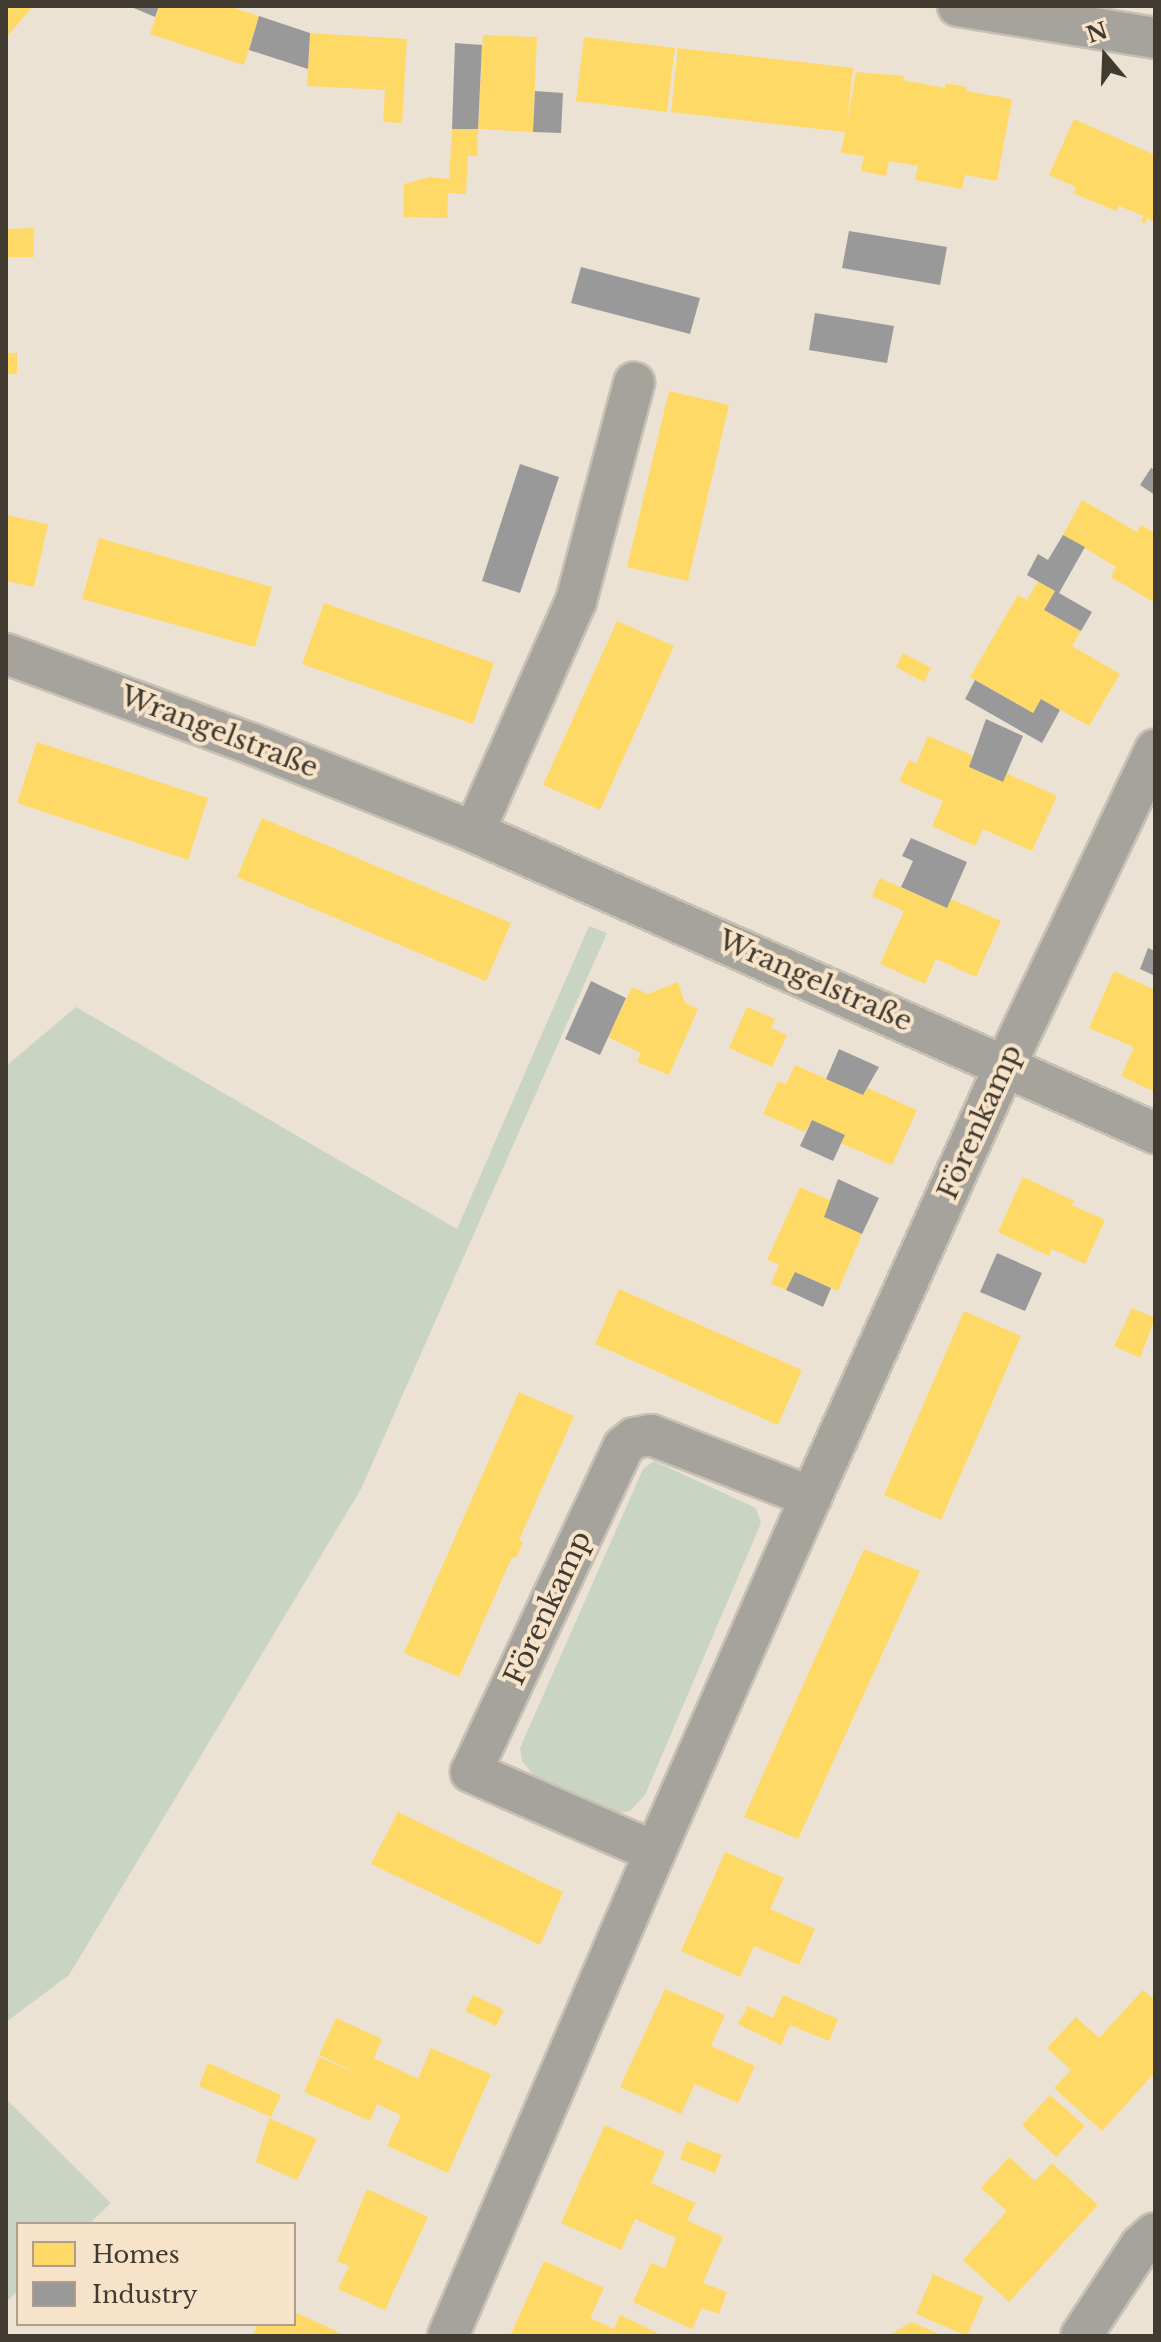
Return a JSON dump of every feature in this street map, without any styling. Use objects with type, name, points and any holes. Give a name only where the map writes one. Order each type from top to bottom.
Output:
[{"type":"street","points":[[958,6],[1155,38]]},
{"type":"street","points":[[474,832],[576,601],[634,383]]},
{"type":"street","name":"Wrangelstraße","points":[[6,654],[237,738],[474,832],[1006,1064],[1155,1133]]},
{"type":"street","name":"Förenkamp","points":[[448,2336],[811,1497],[1006,1064],[1155,750]]},
{"type":"street","name":"Förenkamp","points":[[655,1852],[471,1772],[623,1447],[634,1438],[651,1435],[811,1497]]},
{"type":"street","points":[[1081,2336],[1141,2245],[1155,2233]]},
{"type":"green space","points":[[589,926],[607,933],[361,1489],[69,1975],[6,2022],[6,1066],[76,1007],[457,1229]]},
{"type":"green space","points":[[654,1461],[756,1508],[761,1523],[645,1795],[630,1811],[618,1813],[535,1777],[522,1761],[520,1748],[643,1469]]},
{"type":"green space","points":[[6,2099],[111,2203],[91,2222],[16,2222],[16,2293],[6,2302]]},
{"type":"building: Homes","points":[[6,6],[33,6],[6,38]]},
{"type":"building: Homes","points":[[159,6],[227,6],[259,16],[244,65],[150,34]]},
{"type":"building: Homes","points":[[310,33],[407,39],[402,123],[383,122],[385,90],[307,86]]},
{"type":"building: Homes","points":[[483,35],[537,37],[533,132],[478,129]]},
{"type":"building: Homes","points":[[584,37],[675,48],[667,112],[576,101]]},
{"type":"building: Homes","points":[[678,48],[853,68],[847,123],[856,72],[904,76],[903,80],[945,88],[946,83],[967,87],[966,91],[1012,99],[997,181],[965,175],[962,189],[915,180],[918,166],[889,161],[886,176],[861,171],[864,156],[841,153],[845,132],[671,112]]},
{"type":"building: Homes","points":[[1074,119],[1155,155],[1155,222],[1147,218],[1145,224],[1141,222],[1144,216],[1119,206],[1116,211],[1073,193],[1076,187],[1049,175]]},
{"type":"building: Homes","points":[[452,129],[478,129],[477,156],[468,156],[466,194],[448,193],[447,218],[403,217],[404,184],[429,177],[449,179]]},
{"type":"building: Homes","points":[[34,228],[34,257],[6,257],[6,229]]},
{"type":"building: Homes","points":[[6,347],[9,353],[17,353],[17,374],[6,374]]},
{"type":"building: Homes","points":[[669,391],[729,405],[688,581],[627,567]]},
{"type":"building: Homes","points":[[1082,500],[1137,532],[1141,525],[1155,533],[1155,603],[1111,577],[1116,567],[1063,535]]},
{"type":"building: Homes","points":[[6,515],[48,524],[34,587],[6,581]]},
{"type":"building: Homes","points":[[99,538],[272,587],[255,647],[82,599]]},
{"type":"building: Homes","points":[[1038,581],[1055,591],[1044,610],[1081,631],[1072,646],[1120,674],[1089,726],[1041,699],[1033,713],[970,677],[1018,595],[1027,600]]},
{"type":"building: Homes","points":[[324,603],[494,663],[473,724],[302,664]]},
{"type":"building: Homes","points":[[617,621],[674,646],[600,810],[543,785]]},
{"type":"building: Homes","points":[[903,653],[931,668],[924,682],[896,667]]},
{"type":"building: Homes","points":[[928,736],[974,756],[969,767],[1003,782],[1006,773],[1057,796],[1032,851],[983,829],[975,846],[932,826],[943,801],[899,781],[909,760],[916,764]]},
{"type":"building: Homes","points":[[37,742],[208,798],[188,860],[17,803]]},
{"type":"building: Homes","points":[[262,818],[511,923],[486,981],[237,877]]},
{"type":"building: Homes","points":[[880,878],[947,908],[951,899],[1001,921],[976,977],[936,959],[925,984],[880,964],[904,911],[872,896]]},
{"type":"building: Homes","points":[[1114,971],[1155,990],[1155,1092],[1121,1076],[1134,1047],[1089,1028]]},
{"type":"building: Homes","points":[[678,982],[685,1003],[698,1009],[669,1075],[637,1062],[641,1053],[608,1037],[632,987],[648,994]]},
{"type":"building: Homes","points":[[747,1007],[775,1019],[771,1028],[787,1035],[772,1067],[729,1048]]},
{"type":"building: Homes","points":[[795,1065],[863,1095],[867,1088],[917,1110],[892,1165],[841,1143],[845,1135],[812,1120],[805,1132],[763,1114],[778,1081],[786,1084]]},
{"type":"building: Homes","points":[[1023,1177],[1074,1201],[1072,1205],[1105,1220],[1085,1264],[1052,1249],[1049,1256],[998,1232]]},
{"type":"building: Homes","points":[[800,1187],[831,1201],[824,1217],[862,1234],[838,1291],[795,1272],[786,1290],[771,1284],[779,1265],[767,1260]]},
{"type":"building: Homes","points":[[619,1289],[802,1370],[778,1425],[595,1344]]},
{"type":"building: Homes","points":[[1132,1308],[1155,1318],[1140,1358],[1114,1346]]},
{"type":"building: Homes","points":[[964,1311],[1021,1336],[941,1520],[884,1495]]},
{"type":"building: Homes","points":[[519,1392],[574,1416],[519,1540],[523,1542],[516,1558],[512,1557],[459,1677],[404,1653]]},
{"type":"building: Homes","points":[[864,1549],[920,1571],[798,1839],[744,1817]]},
{"type":"building: Homes","points":[[398,1812],[563,1892],[540,1945],[371,1864]]},
{"type":"building: Homes","points":[[725,1852],[784,1878],[770,1909],[815,1929],[799,1965],[754,1946],[740,1977],[681,1951]]},
{"type":"building: Homes","points":[[665,1989],[725,2015],[711,2046],[755,2066],[738,2103],[695,2084],[681,2114],[620,2087]]},
{"type":"building: Homes","points":[[1143,1990],[1155,2000],[1155,2072],[1102,2131],[1054,2088],[1071,2070],[1047,2048],[1076,2017],[1099,2038]]},
{"type":"building: Homes","points":[[473,1995],[504,2010],[496,2026],[465,2011]]},
{"type":"building: Homes","points":[[783,1995],[838,2019],[829,2041],[790,2025],[781,2045],[738,2024],[748,2006],[773,2018]]},
{"type":"building: Homes","points":[[336,2018],[382,2039],[374,2058],[418,2079],[431,2048],[491,2074],[448,2173],[387,2146],[401,2115],[377,2104],[370,2121],[304,2092],[319,2057],[366,2077],[319,2055]]},
{"type":"building: Homes","points":[[208,2063],[281,2095],[271,2117],[199,2086]]},
{"type":"building: Homes","points":[[1050,2095],[1085,2126],[1056,2157],[1022,2125]]},
{"type":"building: Homes","points":[[269,2118],[317,2139],[297,2180],[256,2162]]},
{"type":"building: Homes","points":[[605,2125],[665,2152],[651,2183],[696,2203],[687,2220],[723,2237],[703,2283],[727,2292],[719,2314],[702,2308],[692,2329],[633,2302],[651,2263],[665,2268],[676,2238],[635,2219],[621,2250],[561,2223]]},
{"type":"building: Homes","points":[[687,2141],[722,2155],[715,2173],[680,2159]]},
{"type":"building: Homes","points":[[1009,2157],[1035,2181],[1052,2163],[1098,2205],[1009,2302],[963,2260],[1007,2211],[981,2188]]},
{"type":"building: Homes","points":[[367,2189],[428,2217],[385,2310],[338,2289],[349,2266],[337,2261]]},
{"type":"building: Homes","points":[[544,2261],[604,2288],[590,2318],[614,2329],[620,2315],[664,2336],[510,2336]]},
{"type":"building: Homes","points":[[933,2274],[984,2297],[967,2336],[916,2314]]},
{"type":"building: Homes","points":[[296,2313],[347,2336],[252,2336],[257,2326],[296,2326]]},
{"type":"building: Homes","points":[[912,2322],[944,2336],[894,2336],[892,2333]]},
{"type":"building: Industry","points":[[129,6],[159,6],[155,17]]},
{"type":"building: Industry","points":[[259,16],[310,33],[308,69],[249,50]]},
{"type":"building: Industry","points":[[455,43],[482,45],[478,129],[452,129]]},
{"type":"building: Industry","points":[[535,91],[563,93],[561,133],[533,132]]},
{"type":"building: Industry","points":[[849,231],[947,247],[940,285],[842,268]]},
{"type":"building: Industry","points":[[581,267],[700,298],[690,334],[571,303]]},
{"type":"building: Industry","points":[[815,313],[894,326],[887,363],[809,350]]},
{"type":"building: Industry","points":[[520,464],[559,477],[520,593],[482,581]]},
{"type":"building: Industry","points":[[1151,468],[1155,470],[1155,495],[1140,485]]},
{"type":"building: Industry","points":[[1063,535],[1085,547],[1059,593],[1092,612],[1081,631],[1044,610],[1055,591],[1027,575],[1038,554],[1048,560]]},
{"type":"building: Industry","points":[[975,680],[1033,713],[1041,699],[1060,710],[1042,743],[965,699]]},
{"type":"building: Industry","points":[[986,719],[1023,736],[1003,782],[969,767]]},
{"type":"building: Industry","points":[[911,838],[967,862],[947,908],[901,887],[913,861],[902,856]]},
{"type":"building: Industry","points":[[1148,948],[1155,951],[1155,976],[1140,969]]},
{"type":"building: Industry","points":[[591,981],[626,998],[600,1055],[565,1039]]},
{"type":"building: Industry","points":[[839,1049],[879,1067],[863,1095],[826,1079]]},
{"type":"building: Industry","points":[[812,1120],[845,1135],[833,1161],[800,1146]]},
{"type":"building: Industry","points":[[838,1179],[879,1198],[862,1234],[824,1217]]},
{"type":"building: Industry","points":[[997,1253],[1042,1273],[1025,1311],[980,1292]]},
{"type":"building: Industry","points":[[795,1272],[831,1288],[823,1307],[786,1290]]}]
